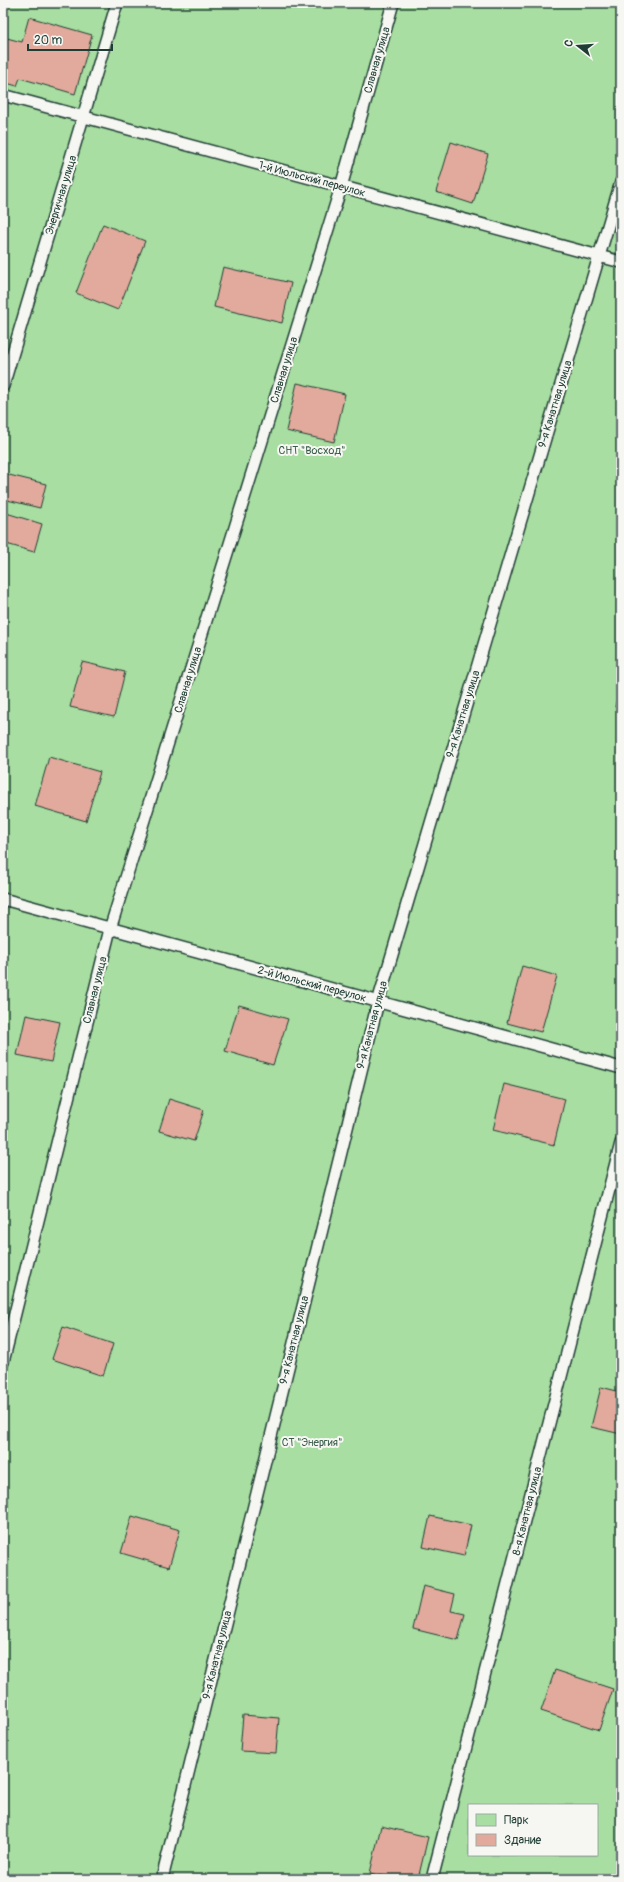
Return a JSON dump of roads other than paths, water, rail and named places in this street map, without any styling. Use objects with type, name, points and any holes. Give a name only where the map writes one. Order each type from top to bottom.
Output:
[{"type":"lane","name":"Энергичная улица","points":[[3,386],[117,3]]},
{"type":"lane","name":"Славная улица","points":[[3,1362],[110,929],[341,187],[393,3]]},
{"type":"lane","name":"1-й Июльский переулок","points":[[3,95],[621,262]]},
{"type":"lane","name":"9-я Канатная улица","points":[[162,1879],[378,1002],[621,182]]},
{"type":"lane","name":"2-й Июльский переулок","points":[[3,899],[621,1068]]},
{"type":"lane","name":"8-я Канатная улица","points":[[432,1879],[621,1143]]},
{"type":"park label","name":"СНТ \"Восход\"","points":[[312,450]]},
{"type":"park label","name":"СТ \"Энергия\"","points":[[312,1442]]}]
